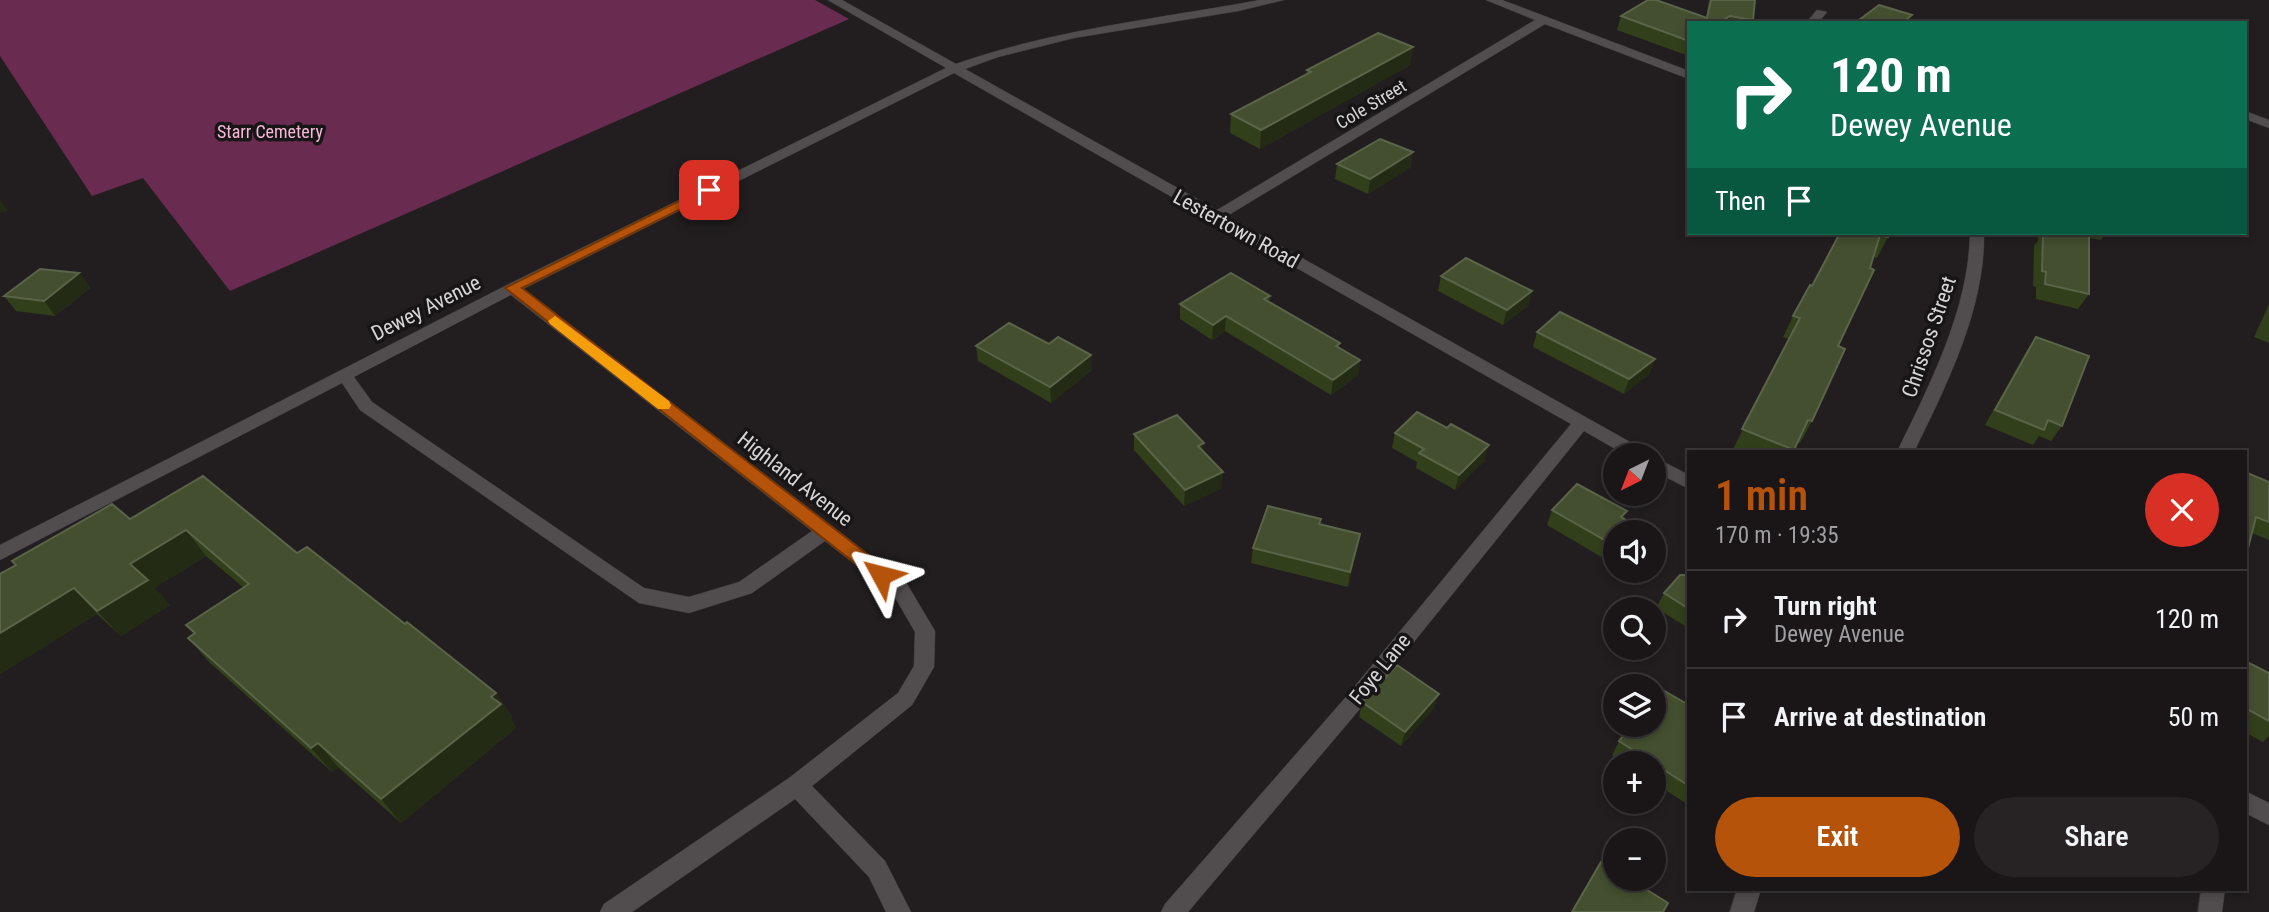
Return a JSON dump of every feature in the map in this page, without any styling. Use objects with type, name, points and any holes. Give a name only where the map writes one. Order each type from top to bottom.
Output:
[{"type":"street","name":"Lestertown Road","points":[[834,0],[1619,443]]},
{"type":"street","name":"Dewey Avenue","points":[[0,553],[512,288],[955,68],[983,57],[1088,32],[1278,0]]},
{"type":"street","points":[[1492,0],[1687,74]]},
{"type":"street","points":[[1814,21],[1821,12]]},
{"type":"street","name":"Cole Street","points":[[1215,217],[1544,20]]},
{"type":"street","points":[[2247,116],[2269,124]]},
{"type":"street","name":"Chrissos Street","points":[[1906,450],[1928,407],[1970,291],[1977,235]]},
{"type":"street","name":"Highland Avenue","points":[[512,288],[900,589],[925,631],[924,667],[905,699],[797,785],[612,912]]},
{"type":"street","points":[[344,374],[366,406],[639,595],[689,605],[744,588],[825,531]]},
{"type":"street","name":"Foye Lane","points":[[1173,912],[1352,705],[1583,422]]},
{"type":"street","points":[[1666,470],[1687,482]]},
{"type":"street","points":[[797,785],[877,869],[899,912]]},
{"type":"street","points":[[2247,802],[2269,815]]},
{"type":"street","points":[[1742,912],[1748,891]]},
{"type":"street","points":[[2210,912],[2213,891]]},
{"type":"green space","name":"Starr Cemetery","points":[[0,0],[815,0],[849,19],[230,291],[143,178],[92,196],[0,56]]},
{"type":"building","points":[[1648,0],[1656,0],[1707,18],[1711,0],[1755,0],[1753,20],[1730,16],[1722,21],[1687,21],[1687,40],[1621,16]]},
{"type":"building","points":[[1879,5],[1912,15],[1904,21],[1858,21]]},
{"type":"building","points":[[1378,33],[1413,47],[1261,130],[1231,114],[1311,72],[1307,70]]},
{"type":"building","points":[[1380,139],[1413,152],[1370,179],[1337,164]]},
{"type":"building","points":[[1839,235],[1880,235],[1870,268],[1874,270],[1838,346],[1845,349],[1812,421],[1808,420],[1794,450],[1742,429],[1800,318],[1793,316],[1810,285],[1812,286]]},
{"type":"building","points":[[2043,235],[2089,235],[2089,294],[2045,284],[2046,272],[2042,271]]},
{"type":"building","points":[[1466,258],[1532,291],[1507,310],[1441,276]]},
{"type":"building","points":[[40,269],[79,273],[44,301],[4,296]]},
{"type":"building","points":[[1231,273],[1270,296],[1264,299],[1340,343],[1336,346],[1360,360],[1333,380],[1226,316],[1213,325],[1180,304]]},
{"type":"building","points":[[1560,312],[1655,359],[1629,379],[1537,332]]},
{"type":"building","points":[[1009,323],[1049,344],[1058,337],[1091,355],[1050,387],[976,346]]},
{"type":"building","points":[[2036,337],[2089,356],[2062,426],[2048,420],[2044,430],[1995,410]]},
{"type":"building","points":[[1417,412],[1447,428],[1451,424],[1489,445],[1459,475],[1419,453],[1424,449],[1395,433]]},
{"type":"building","points":[[1177,415],[1204,443],[1198,446],[1223,472],[1185,490],[1134,434]]},
{"type":"building","points":[[2247,473],[2269,482],[2269,522],[2256,517],[2247,552]]},
{"type":"building","points":[[203,476],[297,553],[307,547],[405,624],[407,622],[496,693],[491,697],[501,704],[381,799],[318,743],[311,748],[188,638],[195,633],[186,625],[249,584],[186,530],[130,564],[148,580],[97,611],[74,588],[0,633],[0,574],[16,565],[12,561],[112,504],[130,519]]},
{"type":"building","points":[[1577,484],[1603,498],[1603,506],[1618,506],[1627,511],[1621,517],[1626,520],[1603,520],[1603,539],[1552,510]]},
{"type":"building","points":[[1268,506],[1321,519],[1319,524],[1360,534],[1350,572],[1253,548]]},
{"type":"building","points":[[1680,575],[1687,575],[1687,608],[1664,593]]},
{"type":"building","points":[[2247,662],[2269,673],[2269,721],[2247,709]]},
{"type":"building","points":[[1397,665],[1439,694],[1405,732],[1362,702]]},
{"type":"building","points":[[1666,692],[1687,704],[1687,785],[1666,771],[1666,751],[1635,751],[1619,741],[1622,737],[1666,737]]},
{"type":"building","points":[[1601,862],[1603,891],[1649,891],[1668,903],[1663,912],[1572,912]]},
{"type":"slow traffic","points":[[555,321],[663,405]]},
{"type":"route","points":[[709,190],[512,288],[881,575]]}]
